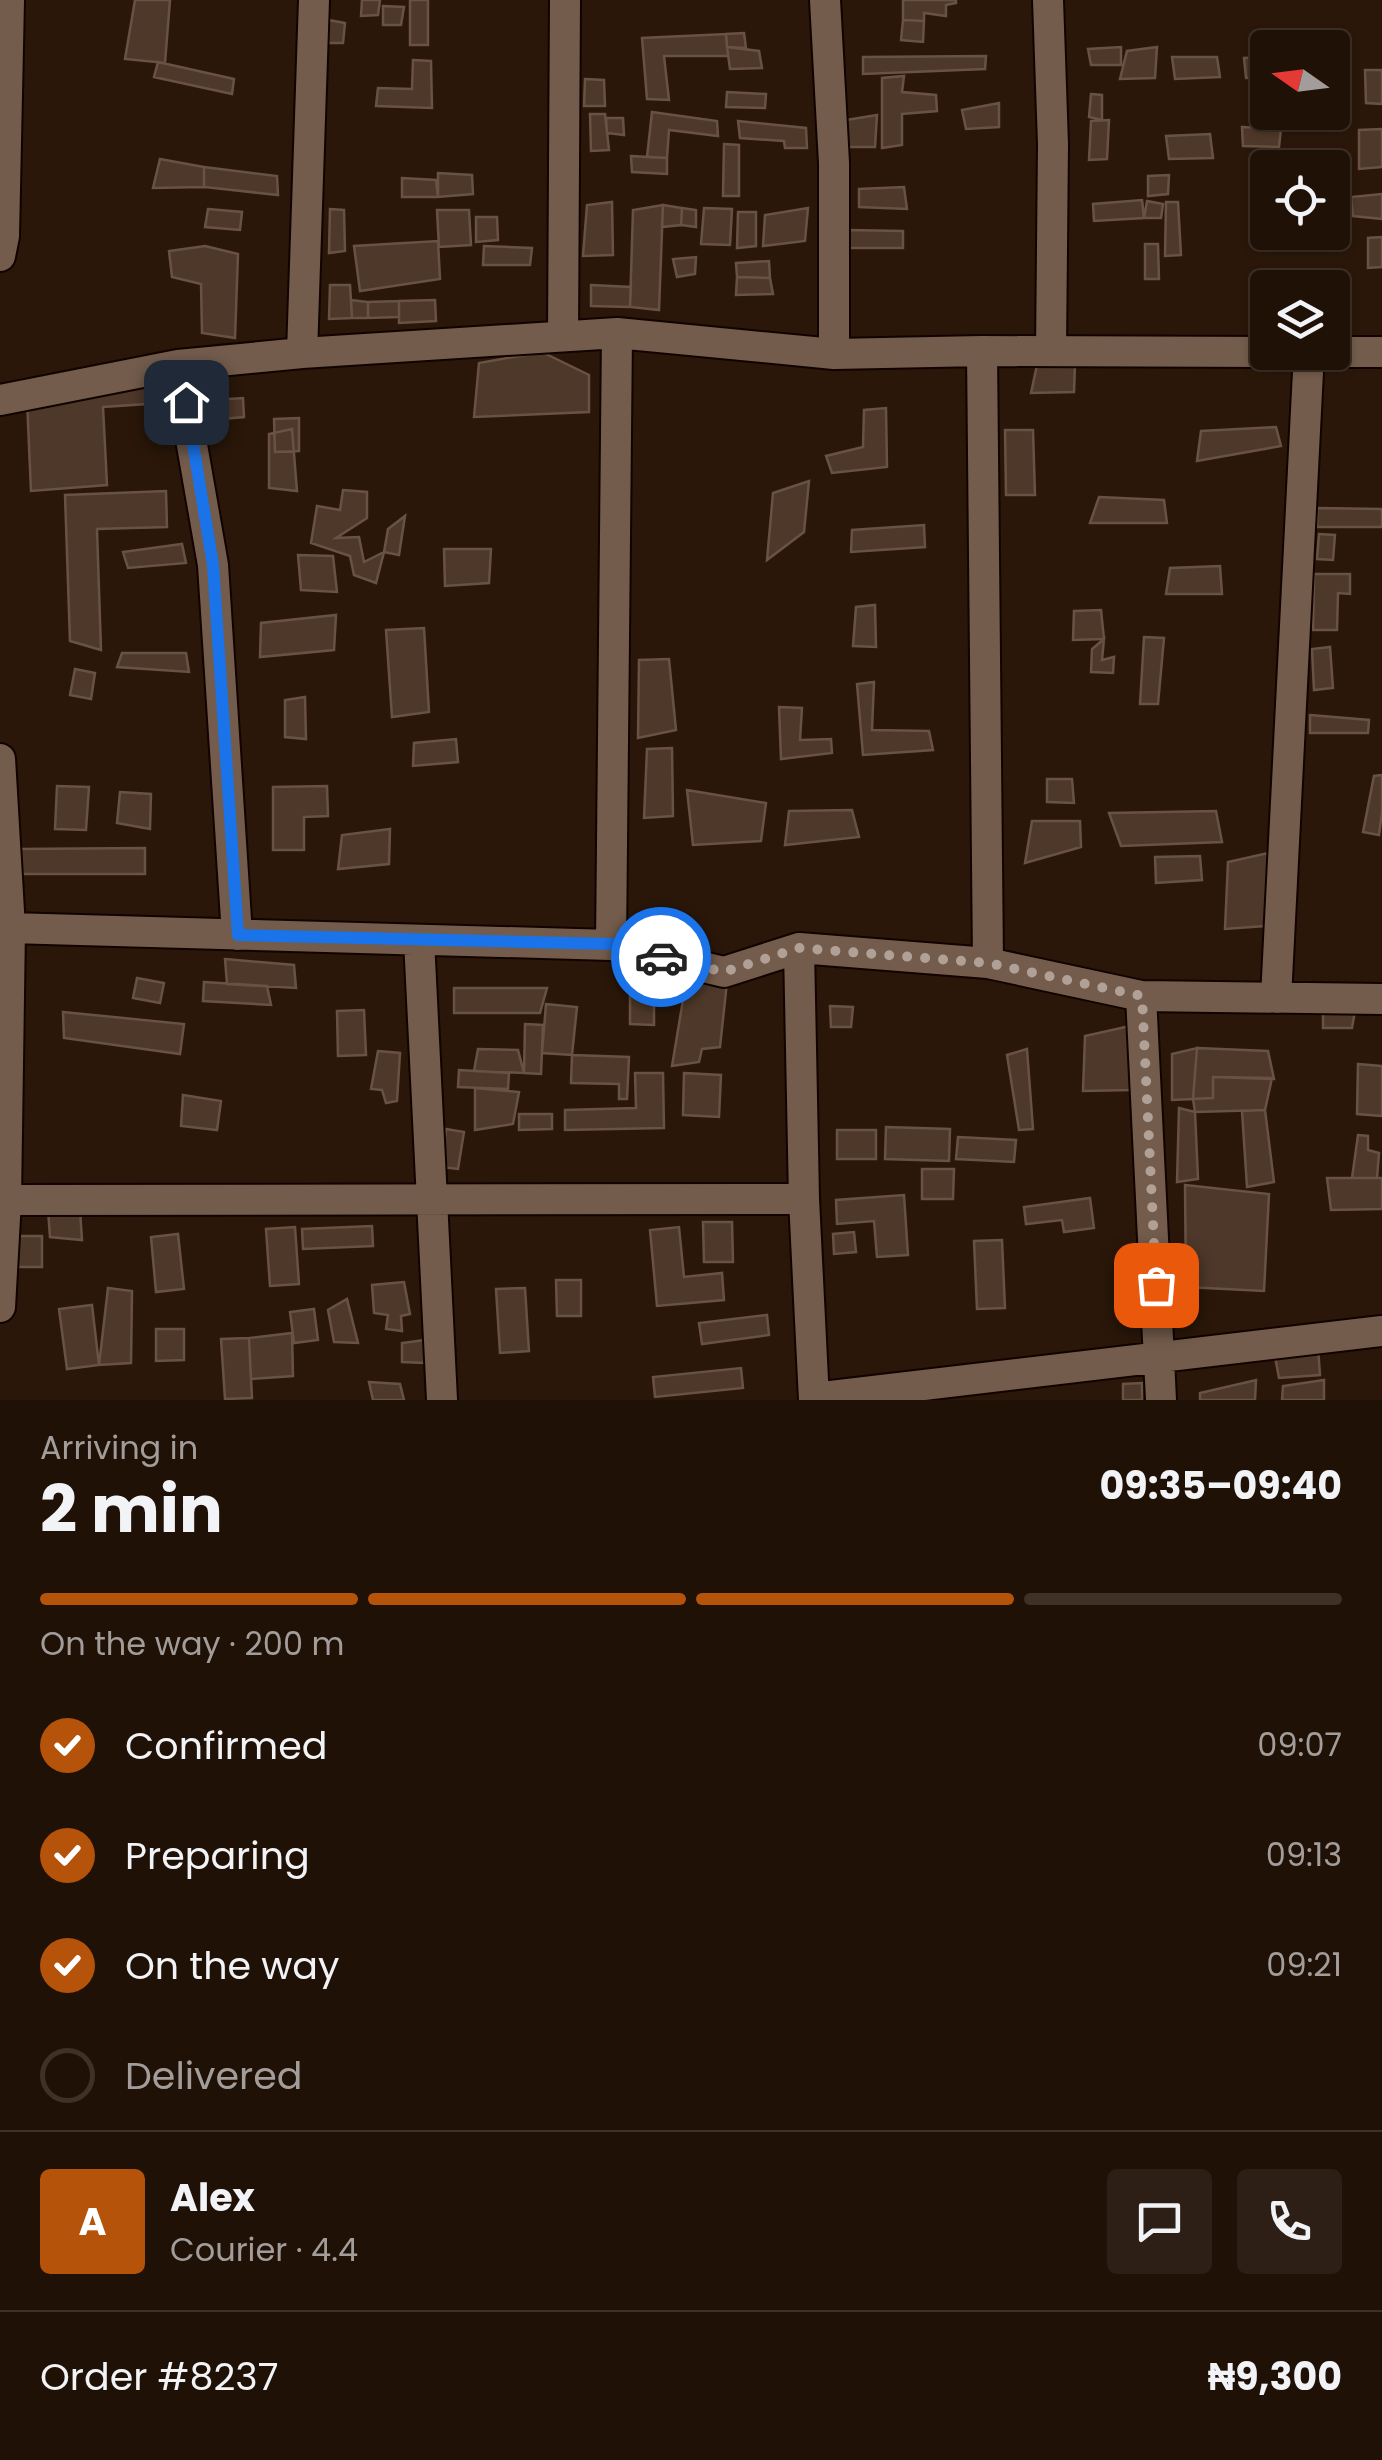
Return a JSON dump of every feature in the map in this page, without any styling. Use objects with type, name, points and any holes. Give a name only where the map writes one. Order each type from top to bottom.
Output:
[{"type":"street","points":[[0,256],[4,236],[8,0]]},
{"type":"street","points":[[302,353],[314,0]]},
{"type":"street","points":[[563,336],[566,0]]},
{"type":"street","points":[[825,0],[834,163],[834,354]]},
{"type":"street","points":[[1048,0],[1053,144],[1051,351]]},
{"type":"street","points":[[612,944],[617,333]]},
{"type":"street","points":[[0,400],[178,365],[617,333],[834,354],[1250,352]]},
{"type":"street","points":[[982,351],[988,963]]},
{"type":"street","points":[[1350,352],[1382,352]]},
{"type":"street","points":[[178,365],[213,565],[238,935]]},
{"type":"street","points":[[1276,998],[1309,370]]},
{"type":"street","points":[[0,759],[10,928],[6,1200],[0,1307]]},
{"type":"street","points":[[10,928],[612,944],[724,972],[799,948],[988,963],[1142,996],[1382,999]]},
{"type":"street","points":[[419,940],[442,1400]]},
{"type":"street","points":[[799,948],[804,1198],[814,1399],[1382,1332]]},
{"type":"street","points":[[1142,996],[1161,1400]]},
{"type":"street","points":[[6,1200],[804,1198]]},
{"type":"building","points":[[135,0],[170,0],[165,63],[125,59]]},
{"type":"building","points":[[362,0],[380,0],[378,15],[361,16]]},
{"type":"building","points":[[410,0],[428,0],[428,45],[410,45]]},
{"type":"building","points":[[903,0],[956,3],[946,5],[946,16],[924,13],[924,21],[903,20]]},
{"type":"building","points":[[383,6],[404,7],[401,25],[383,25]]},
{"type":"building","points":[[329,20],[345,23],[343,43],[328,43]]},
{"type":"building","points":[[903,20],[924,21],[923,42],[901,40]]},
{"type":"building","points":[[744,33],[746,48],[727,47],[726,34]]},
{"type":"building","points":[[726,34],[728,56],[664,56],[669,100],[647,99],[642,38]]},
{"type":"building","points":[[727,47],[759,51],[762,68],[730,69]]},
{"type":"building","points":[[1121,47],[1121,65],[1091,65],[1088,49]]},
{"type":"building","points":[[1157,47],[1155,78],[1120,79],[1127,51]]},
{"type":"building","points":[[986,56],[985,69],[863,74],[863,57]]},
{"type":"building","points":[[1172,57],[1217,57],[1220,77],[1175,79]]},
{"type":"building","points":[[1244,58],[1250,58],[1250,78],[1246,78]]},
{"type":"building","points":[[413,60],[431,61],[432,108],[376,106],[378,88],[412,89]]},
{"type":"building","points":[[158,62],[234,79],[232,94],[154,77]]},
{"type":"building","points":[[1365,70],[1382,70],[1382,104],[1366,103]]},
{"type":"building","points":[[904,76],[902,92],[936,95],[937,111],[902,114],[902,145],[882,148],[882,78]]},
{"type":"building","points":[[585,79],[604,80],[605,106],[584,106]]},
{"type":"building","points":[[727,92],[766,94],[765,108],[726,107]]},
{"type":"building","points":[[1091,94],[1102,95],[1102,120],[1089,117]]},
{"type":"building","points":[[999,103],[999,127],[966,129],[962,110]]},
{"type":"building","points":[[652,112],[717,121],[718,136],[669,130],[667,158],[647,157]]},
{"type":"building","points":[[590,114],[605,114],[609,150],[591,151]]},
{"type":"building","points":[[877,115],[875,147],[846,147],[846,120]]},
{"type":"building","points":[[606,118],[623,118],[624,135],[607,133]]},
{"type":"building","points":[[1109,120],[1107,159],[1089,160],[1091,121]]},
{"type":"building","points":[[738,121],[806,128],[807,148],[785,148],[784,141],[740,138]]},
{"type":"building","points":[[1242,127],[1281,130],[1279,147],[1243,146]]},
{"type":"building","points":[[1382,129],[1382,167],[1359,169],[1359,130]]},
{"type":"building","points":[[1210,134],[1213,158],[1169,159],[1166,136]]},
{"type":"building","points":[[724,144],[739,145],[739,196],[723,196]]},
{"type":"building","points":[[631,156],[667,158],[667,174],[632,172]]},
{"type":"building","points":[[160,159],[204,167],[204,187],[153,188]]},
{"type":"building","points":[[204,167],[277,176],[278,195],[204,187]]},
{"type":"building","points":[[438,173],[472,175],[473,194],[438,197]]},
{"type":"building","points":[[1169,175],[1168,194],[1148,196],[1148,176]]},
{"type":"building","points":[[402,178],[436,180],[438,197],[402,197]]},
{"type":"building","points":[[904,187],[907,209],[859,207],[859,189]]},
{"type":"building","points":[[1382,194],[1382,219],[1353,216],[1351,197]]},
{"type":"building","points":[[1142,200],[1144,218],[1094,221],[1093,204]]},
{"type":"building","points":[[1147,201],[1163,204],[1161,218],[1144,218]]},
{"type":"building","points":[[612,202],[613,255],[583,256],[587,205]]},
{"type":"building","points":[[1166,202],[1178,202],[1181,255],[1165,256]]},
{"type":"building","points":[[663,205],[682,208],[681,225],[662,227]]},
{"type":"building","points":[[663,205],[659,310],[630,307],[633,210]]},
{"type":"building","points":[[682,208],[696,210],[696,227],[681,225]]},
{"type":"building","points":[[704,208],[732,209],[730,245],[701,244]]},
{"type":"building","points":[[808,208],[805,241],[763,246],[765,215]]},
{"type":"building","points":[[208,209],[242,212],[240,230],[205,227]]},
{"type":"building","points":[[330,209],[344,210],[345,251],[329,253]]},
{"type":"building","points":[[437,210],[469,210],[471,245],[439,247]]},
{"type":"building","points":[[738,212],[756,212],[756,246],[737,248]]},
{"type":"building","points":[[476,217],[497,217],[498,240],[476,242]]},
{"type":"building","points":[[847,230],[903,231],[903,248],[848,248]]},
{"type":"building","points":[[1382,237],[1382,267],[1368,268],[1368,238]]},
{"type":"building","points":[[438,241],[440,279],[360,291],[354,246]]},
{"type":"building","points":[[1145,244],[1158,244],[1159,279],[1145,279]]},
{"type":"building","points":[[205,246],[238,254],[235,338],[202,333],[201,284],[172,277],[169,251]]},
{"type":"building","points":[[484,246],[532,248],[530,265],[483,265]]},
{"type":"building","points":[[696,257],[695,274],[677,277],[673,259]]},
{"type":"building","points":[[769,261],[770,278],[737,277],[736,263]]},
{"type":"building","points":[[737,277],[770,278],[773,294],[736,295]]},
{"type":"building","points":[[330,285],[350,285],[352,318],[329,319]]},
{"type":"building","points":[[591,285],[631,287],[630,307],[591,306]]},
{"type":"building","points":[[351,300],[368,302],[368,318],[352,318]]},
{"type":"building","points":[[435,300],[436,321],[399,323],[399,301]]},
{"type":"building","points":[[399,301],[399,317],[368,318],[368,302]]},
{"type":"building","points":[[542,352],[589,375],[589,412],[474,417],[479,363]]},
{"type":"building","points":[[1075,364],[1074,392],[1031,393],[1037,365]]},
{"type":"building","points":[[151,386],[147,404],[103,407],[107,485],[31,491],[27,400]]},
{"type":"building","points":[[243,398],[244,417],[188,422],[186,402]]},
{"type":"building","points":[[886,408],[887,467],[832,473],[826,456],[863,447],[864,410]]},
{"type":"building","points":[[299,418],[299,451],[275,452],[274,419]]},
{"type":"building","points":[[1276,427],[1281,446],[1197,461],[1201,431]]},
{"type":"building","points":[[292,429],[297,491],[269,488],[269,434]]},
{"type":"building","points":[[1005,430],[1033,430],[1035,495],[1006,495]]},
{"type":"building","points":[[809,481],[804,532],[767,560],[773,493]]},
{"type":"building","points":[[343,490],[367,492],[367,518],[336,538],[359,537],[364,562],[384,552],[376,583],[354,575],[350,556],[311,543],[317,506],[340,510]]},
{"type":"building","points":[[166,491],[167,527],[97,529],[101,650],[70,641],[65,495]]},
{"type":"building","points":[[1099,497],[1164,500],[1167,523],[1090,523]]},
{"type":"building","points":[[1317,508],[1382,509],[1382,527],[1317,527]]},
{"type":"building","points":[[405,516],[399,555],[384,552],[388,529]]},
{"type":"building","points":[[924,525],[925,547],[851,552],[852,530]]},
{"type":"building","points":[[1319,534],[1335,535],[1333,560],[1317,559]]},
{"type":"building","points":[[182,544],[186,563],[128,568],[123,552]]},
{"type":"building","points":[[444,549],[491,549],[489,583],[445,586]]},
{"type":"building","points":[[298,555],[333,556],[337,592],[301,590]]},
{"type":"building","points":[[1220,566],[1222,594],[1166,594],[1170,568]]},
{"type":"building","points":[[1314,574],[1350,574],[1350,594],[1338,593],[1337,630],[1313,630]]},
{"type":"building","points":[[875,605],[876,647],[853,646],[856,607]]},
{"type":"building","points":[[1101,610],[1104,639],[1073,640],[1074,611]]},
{"type":"building","points":[[336,615],[334,650],[260,657],[261,623]]},
{"type":"building","points":[[424,628],[429,712],[392,717],[386,630]]},
{"type":"building","points":[[1144,637],[1164,638],[1158,704],[1140,704]]},
{"type":"building","points":[[1104,639],[1102,660],[1114,657],[1113,673],[1091,672],[1092,649]]},
{"type":"building","points":[[1330,647],[1333,688],[1314,690],[1312,649]]},
{"type":"building","points":[[122,653],[186,653],[189,672],[117,667]]},
{"type":"building","points":[[669,659],[676,730],[638,738],[639,660]]},
{"type":"building","points":[[75,669],[95,673],[91,699],[70,695]]},
{"type":"building","points":[[874,682],[872,730],[929,731],[933,750],[863,755],[857,684]]},
{"type":"building","points":[[305,697],[306,739],[285,737],[285,700]]},
{"type":"building","points":[[779,707],[802,708],[800,740],[831,739],[832,753],[781,759]]},
{"type":"building","points":[[1310,715],[1369,720],[1368,733],[1310,733]]},
{"type":"building","points":[[456,739],[458,762],[413,766],[414,743]]},
{"type":"building","points":[[672,748],[673,816],[644,818],[647,749]]},
{"type":"building","points":[[1382,775],[1379,835],[1363,832],[1374,776]]},
{"type":"building","points":[[1047,779],[1072,779],[1074,803],[1047,802]]},
{"type":"building","points":[[57,786],[89,787],[86,830],[55,829]]},
{"type":"building","points":[[327,786],[328,816],[304,817],[304,850],[273,850],[273,787]]},
{"type":"building","points":[[687,790],[766,803],[761,841],[693,845]]},
{"type":"building","points":[[120,792],[151,794],[150,829],[117,823]]},
{"type":"building","points":[[852,810],[859,837],[785,845],[789,811]]},
{"type":"building","points":[[1216,811],[1222,842],[1121,846],[1109,813]]},
{"type":"building","points":[[1032,821],[1080,821],[1081,847],[1025,863]]},
{"type":"building","points":[[390,829],[389,864],[338,869],[342,835]]},
{"type":"building","points":[[145,848],[145,874],[19,874],[18,849]]},
{"type":"building","points":[[1268,853],[1265,926],[1225,929],[1228,862]]},
{"type":"building","points":[[1200,856],[1202,880],[1156,883],[1155,857]]},
{"type":"building","points":[[225,959],[294,965],[296,988],[227,984]]},
{"type":"building","points":[[137,978],[164,983],[160,1003],[133,998]]},
{"type":"building","points":[[204,982],[267,986],[271,1005],[203,1001]]},
{"type":"building","points":[[686,982],[727,982],[720,1047],[702,1049],[699,1062],[672,1066]]},
{"type":"building","points":[[454,988],[547,988],[540,1013],[454,1013]]},
{"type":"building","points":[[630,995],[654,995],[654,1025],[630,1024]]},
{"type":"building","points":[[1323,1003],[1356,1005],[1352,1028],[1323,1028]]},
{"type":"building","points":[[546,1004],[577,1007],[572,1055],[542,1053]]},
{"type":"building","points":[[830,1006],[853,1007],[851,1027],[831,1027]]},
{"type":"building","points":[[364,1010],[366,1055],[338,1056],[337,1011]]},
{"type":"building","points":[[63,1012],[184,1024],[180,1054],[64,1038]]},
{"type":"building","points":[[525,1024],[543,1025],[541,1074],[524,1073]]},
{"type":"building","points":[[1134,1025],[1132,1090],[1083,1091],[1085,1036]]},
{"type":"building","points":[[1197,1048],[1193,1099],[1172,1100],[1172,1054]]},
{"type":"building","points":[[1197,1048],[1268,1051],[1274,1079],[1213,1077],[1213,1098],[1193,1099]]},
{"type":"building","points":[[478,1049],[518,1050],[524,1073],[474,1071]]},
{"type":"building","points":[[1027,1049],[1033,1129],[1019,1130],[1007,1055]]},
{"type":"building","points":[[378,1051],[400,1053],[397,1101],[386,1103],[382,1090],[371,1089]]},
{"type":"building","points":[[572,1055],[629,1057],[627,1099],[619,1099],[619,1084],[571,1083]]},
{"type":"building","points":[[1358,1064],[1382,1066],[1382,1116],[1357,1114]]},
{"type":"building","points":[[459,1070],[509,1073],[508,1089],[458,1087]]},
{"type":"building","points":[[635,1073],[663,1073],[664,1128],[565,1130],[565,1110],[636,1108]]},
{"type":"building","points":[[684,1073],[721,1075],[719,1117],[683,1115]]},
{"type":"building","points":[[1213,1077],[1272,1078],[1265,1110],[1195,1112],[1193,1099],[1213,1098]]},
{"type":"building","points":[[475,1088],[519,1092],[513,1124],[475,1130]]},
{"type":"building","points":[[183,1095],[221,1101],[217,1130],[181,1126]]},
{"type":"building","points":[[1179,1108],[1195,1112],[1198,1179],[1177,1182]]},
{"type":"building","points":[[1265,1110],[1274,1182],[1247,1187],[1242,1111]]},
{"type":"building","points":[[519,1114],[552,1114],[552,1129],[519,1130]]},
{"type":"building","points":[[886,1127],[950,1129],[949,1161],[885,1159]]},
{"type":"building","points":[[446,1129],[464,1132],[458,1169],[440,1167]]},
{"type":"building","points":[[837,1130],[876,1130],[876,1159],[837,1159]]},
{"type":"building","points":[[1358,1135],[1368,1136],[1368,1150],[1379,1153],[1377,1178],[1352,1178]]},
{"type":"building","points":[[958,1137],[1016,1140],[1014,1162],[956,1159]]},
{"type":"building","points":[[922,1169],[954,1169],[953,1199],[922,1199]]},
{"type":"building","points":[[1327,1178],[1382,1178],[1382,1209],[1331,1210]]},
{"type":"building","points":[[1185,1185],[1269,1194],[1264,1291],[1186,1287]]},
{"type":"building","points":[[904,1195],[908,1255],[877,1257],[874,1221],[837,1224],[836,1200]]},
{"type":"building","points":[[1090,1198],[1094,1228],[1064,1232],[1062,1220],[1026,1224],[1024,1207]]},
{"type":"building","points":[[48,1210],[80,1210],[82,1240],[50,1237]]},
{"type":"building","points":[[703,1222],[732,1222],[733,1262],[704,1262]]},
{"type":"building","points":[[372,1226],[373,1246],[303,1249],[302,1229]]},
{"type":"building","points":[[295,1227],[299,1284],[270,1286],[266,1229]]},
{"type":"building","points":[[679,1227],[684,1277],[722,1273],[724,1300],[657,1306],[650,1230]]},
{"type":"building","points":[[854,1232],[856,1252],[834,1254],[833,1234]]},
{"type":"building","points":[[178,1234],[184,1289],[156,1292],[151,1237]]},
{"type":"building","points":[[14,1236],[42,1236],[42,1267],[14,1267]]},
{"type":"building","points":[[1002,1240],[1005,1308],[977,1309],[974,1241]]},
{"type":"building","points":[[556,1280],[581,1280],[581,1316],[557,1316]]},
{"type":"building","points":[[404,1282],[410,1314],[401,1316],[402,1331],[386,1329],[388,1315],[374,1313],[372,1285]]},
{"type":"building","points":[[108,1288],[132,1291],[131,1363],[99,1365]]},
{"type":"building","points":[[525,1288],[529,1351],[500,1353],[496,1289]]},
{"type":"building","points":[[347,1299],[358,1343],[334,1342],[328,1310]]},
{"type":"building","points":[[92,1305],[99,1365],[67,1369],[59,1309]]},
{"type":"building","points":[[314,1309],[318,1340],[294,1343],[290,1312]]},
{"type":"building","points":[[767,1315],[769,1335],[702,1344],[699,1323]]},
{"type":"building","points":[[156,1329],[184,1329],[184,1360],[156,1361]]},
{"type":"building","points":[[292,1333],[293,1376],[251,1379],[249,1338]]},
{"type":"building","points":[[249,1338],[252,1398],[225,1399],[221,1339]]},
{"type":"building","points":[[425,1340],[424,1363],[402,1362],[402,1343]]},
{"type":"building","points":[[1318,1347],[1320,1375],[1279,1378],[1274,1351]]},
{"type":"building","points":[[741,1368],[743,1388],[655,1397],[653,1377]]},
{"type":"building","points":[[1256,1380],[1255,1400],[1200,1400],[1200,1393]]},
{"type":"building","points":[[1324,1380],[1324,1400],[1282,1400],[1283,1386]]},
{"type":"building","points":[[369,1382],[400,1384],[404,1400],[373,1400]]},
{"type":"building","points":[[1142,1383],[1142,1400],[1123,1400],[1123,1384]]},
{"type":"way so far","points":[[661,957],[724,972],[799,948],[988,963],[1142,996],[1156,1285]]},
{"type":"route","points":[[186,402],[213,565],[238,935],[612,944],[661,957]]}]
